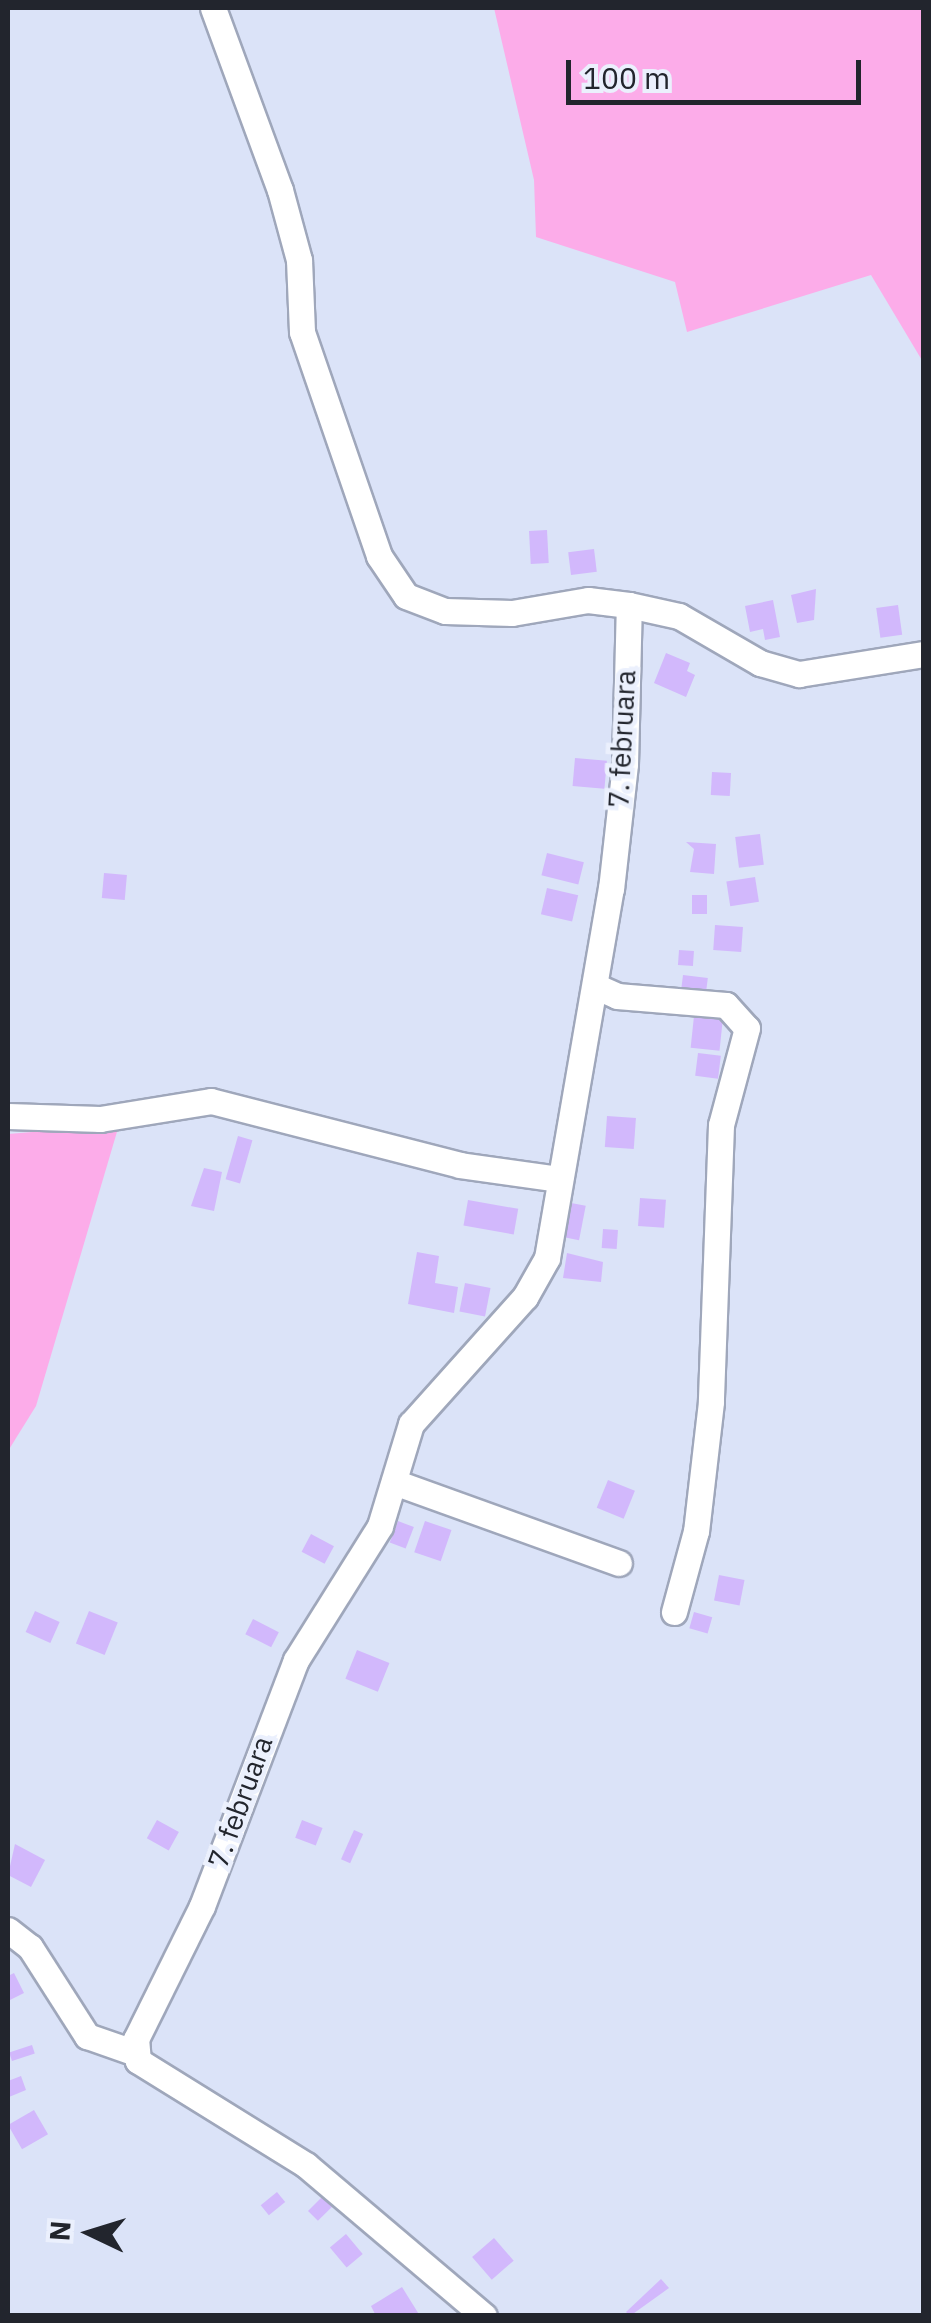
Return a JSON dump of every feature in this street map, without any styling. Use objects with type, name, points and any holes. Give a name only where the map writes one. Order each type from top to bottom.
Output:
[{"type":"street","points":[[214,8],[294,242],[302,332],[378,556],[406,596],[445,611],[512,613],[588,600],[680,616],[744,655],[798,674],[924,654]]},
{"type":"street","name":"7. februara","points":[[133,2052],[202,1906],[296,1660],[361,1565],[423,1405],[536,1280],[560,1180],[595,986],[625,764],[628,606]]},
{"type":"street","points":[[595,986],[617,996],[726,1005],[747,1028],[721,1125],[711,1402],[696,1531],[674,1612]]},
{"type":"street","points":[[8,1116],[100,1119],[210,1101],[460,1164],[560,1180]]},
{"type":"street","points":[[394,1482],[620,1563]]},
{"type":"street","points":[[8,1930],[30,1947],[87,2036],[133,2052],[306,2165],[484,2316]]},
{"type":"shaded area","points":[[494,8],[923,8],[923,362],[871,275],[687,332],[675,282],[536,237],[534,180]]},
{"type":"shaded area","points":[[119,1125],[36,1406],[8,1451],[8,1134]]},
{"type":"building","points":[[547,530],[549,563],[531,564],[529,531]]},
{"type":"building","points":[[594,549],[597,572],[571,575],[568,552]]},
{"type":"building","points":[[816,589],[814,620],[797,623],[791,595]]},
{"type":"building","points":[[773,600],[780,637],[765,640],[763,629],[750,632],[745,606]]},
{"type":"building","points":[[898,605],[902,635],[880,638],[876,608]]},
{"type":"building","points":[[666,653],[690,663],[687,671],[695,675],[686,697],[654,683]]},
{"type":"building","points":[[575,758],[607,761],[604,789],[573,786]]},
{"type":"building","points":[[712,772],[731,773],[730,796],[711,795]]},
{"type":"building","points":[[760,834],[764,865],[739,868],[735,837]]},
{"type":"building","points":[[686,842],[716,844],[714,874],[690,872],[694,849]]},
{"type":"building","points":[[547,853],[584,862],[578,885],[541,875]]},
{"type":"building","points":[[104,873],[127,875],[125,900],[102,898]]},
{"type":"building","points":[[755,877],[759,902],[730,906],[726,882]]},
{"type":"building","points":[[547,888],[578,895],[572,922],[541,914]]},
{"type":"building","points":[[692,895],[707,895],[707,914],[692,914]]},
{"type":"building","points":[[715,925],[743,927],[741,952],[713,950]]},
{"type":"building","points":[[679,950],[694,951],[693,966],[678,965]]},
{"type":"building","points":[[683,975],[708,978],[706,995],[681,992]]},
{"type":"building","points":[[694,1016],[723,1019],[719,1051],[691,1048]]},
{"type":"building","points":[[698,1053],[721,1056],[718,1079],[695,1076]]},
{"type":"building","points":[[607,1116],[636,1118],[634,1149],[605,1147]]},
{"type":"building","points":[[238,1136],[252,1140],[240,1183],[226,1179]]},
{"type":"building","points":[[204,1168],[222,1172],[214,1211],[191,1206]]},
{"type":"building","points":[[640,1198],[666,1200],[664,1228],[638,1226]]},
{"type":"building","points":[[468,1200],[518,1209],[514,1234],[463,1226]]},
{"type":"building","points":[[571,1203],[586,1206],[579,1240],[564,1237]]},
{"type":"building","points":[[603,1229],[618,1230],[617,1249],[602,1248]]},
{"type":"building","points":[[417,1252],[439,1256],[435,1283],[458,1287],[454,1313],[408,1304]]},
{"type":"building","points":[[567,1253],[603,1262],[601,1282],[563,1278]]},
{"type":"building","points":[[465,1283],[491,1288],[485,1316],[459,1311]]},
{"type":"building","points":[[608,1480],[635,1491],[624,1519],[597,1508]]},
{"type":"building","points":[[398,1521],[414,1527],[406,1549],[390,1542]]},
{"type":"building","points":[[425,1521],[451,1530],[441,1561],[414,1552]]},
{"type":"building","points":[[311,1534],[334,1546],[325,1564],[302,1552]]},
{"type":"building","points":[[719,1575],[745,1580],[740,1605],[714,1601]]},
{"type":"building","points":[[35,1611],[60,1622],[50,1643],[26,1632]]},
{"type":"building","points":[[89,1611],[118,1623],[105,1655],[76,1643]]},
{"type":"building","points":[[694,1612],[712,1617],[708,1634],[689,1628]]},
{"type":"building","points":[[253,1619],[279,1632],[271,1647],[245,1634]]},
{"type":"building","points":[[357,1650],[389,1663],[378,1692],[345,1679]]},
{"type":"building","points":[[157,1820],[179,1832],[169,1850],[147,1838]]},
{"type":"building","points":[[302,1820],[323,1828],[316,1846],[295,1838]]},
{"type":"building","points":[[354,1830],[363,1834],[350,1863],[341,1859]]},
{"type":"building","points":[[15,1844],[45,1860],[31,1887],[8,1875]]},
{"type":"building","points":[[14,1973],[24,1993],[8,2001],[8,1976]]},
{"type":"building","points":[[32,2045],[35,2054],[12,2061],[9,2052]]},
{"type":"building","points":[[21,2076],[26,2090],[9,2097],[8,2081]]},
{"type":"building","points":[[34,2110],[48,2134],[22,2149],[8,2125]]},
{"type":"building","points":[[277,2192],[285,2202],[269,2215],[261,2205]]},
{"type":"building","points":[[325,2194],[335,2204],[318,2221],[308,2211]]},
{"type":"building","points":[[346,2234],[363,2254],[347,2267],[330,2247]]},
{"type":"building","points":[[494,2238],[514,2261],[492,2280],[472,2257]]},
{"type":"building","points":[[661,2279],[669,2288],[630,2316],[626,2312]]},
{"type":"building","points":[[402,2287],[420,2316],[376,2316],[371,2306]]}]
